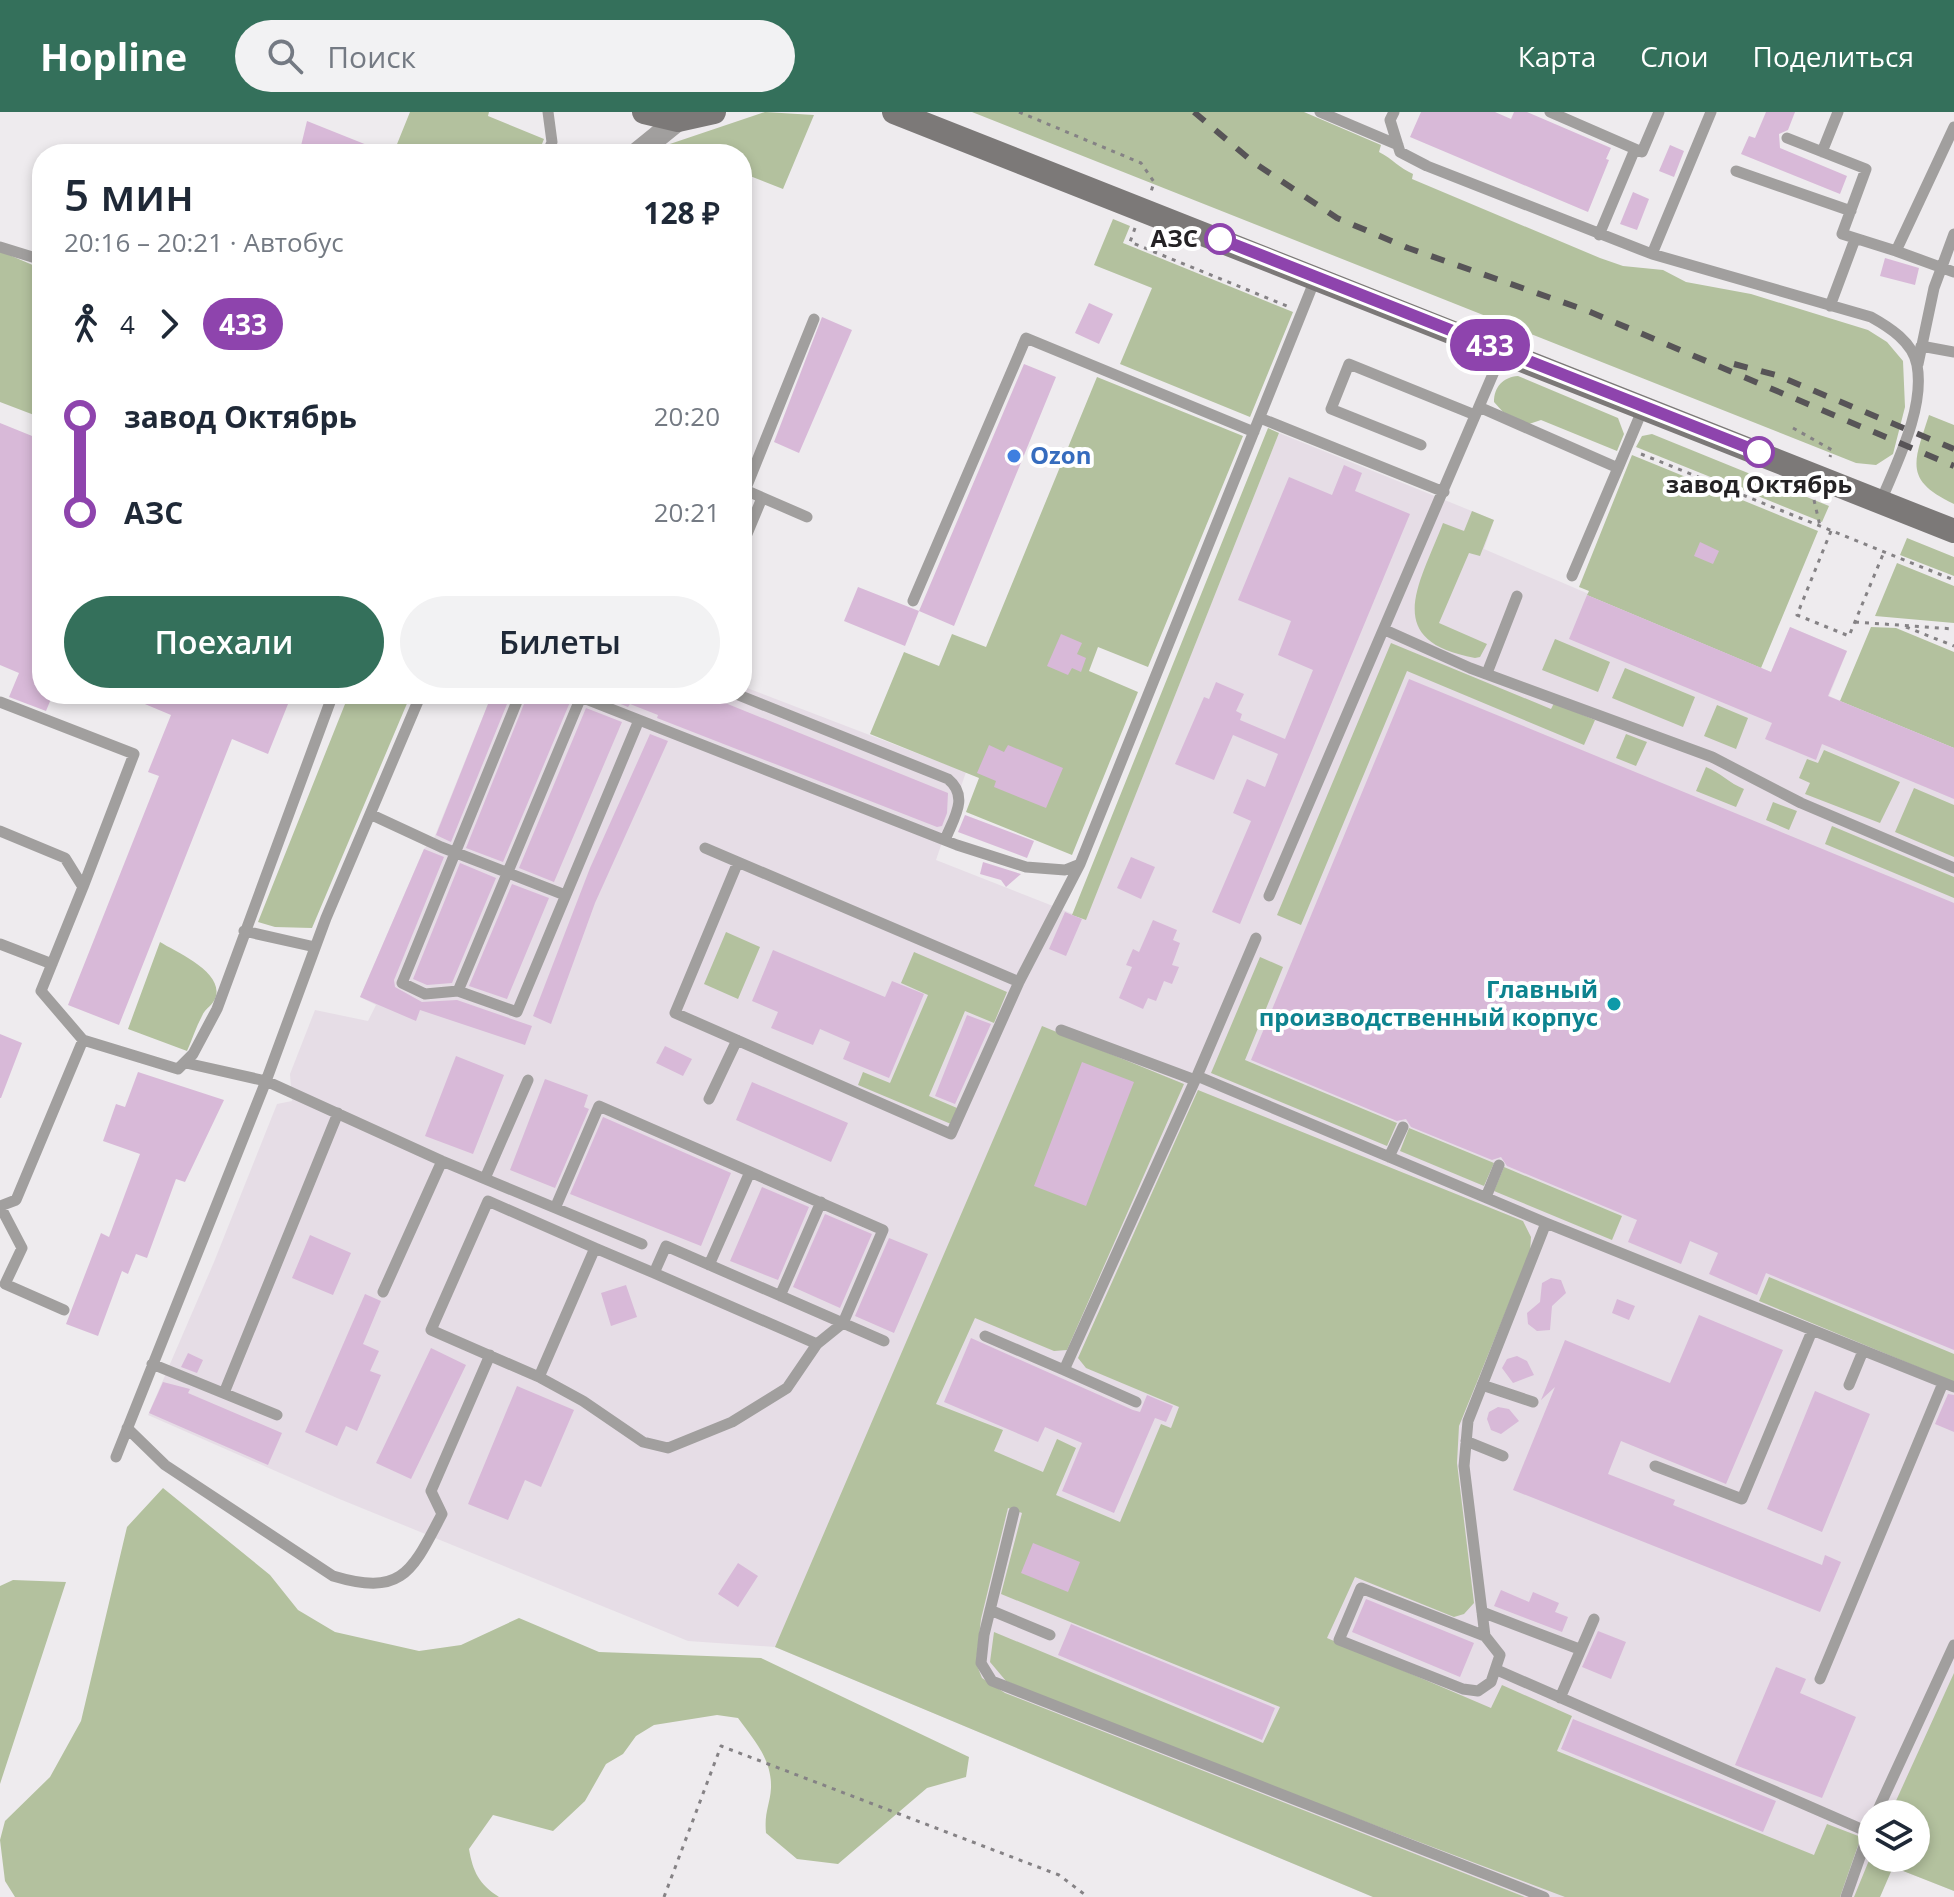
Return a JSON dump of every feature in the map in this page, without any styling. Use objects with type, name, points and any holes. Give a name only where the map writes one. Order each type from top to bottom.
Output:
[{"type":"main road","points":[[644,112],[678,120],[714,112]]},
{"type":"main road","points":[[894,112],[1644,405],[1954,531]]},
{"type":"street","points":[[634,112],[635,144]]},
{"type":"street","points":[[648,144],[678,120]]},
{"type":"lane","points":[[548,112],[551,144]]},
{"type":"lane","points":[[1320,112],[1398,145]]},
{"type":"lane","points":[[1394,112],[1390,120],[1400,152],[1427,166],[1652,254],[1885,325],[1908,346],[1917,366]]},
{"type":"lane","points":[[1550,112],[1642,152],[1659,112]]},
{"type":"lane","points":[[1652,254],[1711,112]]},
{"type":"lane","points":[[1822,152],[1838,112]]},
{"type":"lane","points":[[1896,251],[1954,127]]},
{"type":"lane","points":[[1787,138],[1866,169],[1842,234],[1954,272]]},
{"type":"lane","points":[[1599,235],[1635,149]]},
{"type":"lane","points":[[1736,171],[1851,211]]},
{"type":"lane","points":[[1881,501],[1913,410],[1921,346],[1941,267],[1954,234]]},
{"type":"lane","points":[[1830,306],[1855,239]]},
{"type":"lane","points":[[0,247],[32,257]]},
{"type":"lane","points":[[738,862],[675,1013],[951,1134],[1019,982],[1080,864],[1316,276]]},
{"type":"lane","points":[[752,474],[814,319]]},
{"type":"lane","points":[[913,601],[1026,338],[1254,432]]},
{"type":"lane","points":[[1921,346],[1954,352]]},
{"type":"lane","points":[[1269,896],[1503,350]]},
{"type":"lane","points":[[1421,445],[1331,409],[1349,364],[1618,468]]},
{"type":"lane","points":[[1572,576],[1644,405]]},
{"type":"lane","points":[[1260,418],[1444,492]]},
{"type":"lane","points":[[752,496],[807,517]]},
{"type":"lane","points":[[752,522],[762,498]]},
{"type":"lane","points":[[1487,673],[1517,596]]},
{"type":"lane","points":[[1385,630],[1487,673],[1712,757],[1801,803],[1954,868]]},
{"type":"lane","points":[[752,700],[948,779],[958,789],[960,804],[945,840]]},
{"type":"lane","points":[[0,702],[134,754],[41,991],[83,1040],[178,1069],[186,1063],[217,1009],[329,704]]},
{"type":"lane","points":[[116,1457],[266,1081],[315,947],[417,704]]},
{"type":"lane","points":[[516,704],[402,983],[425,994],[458,991],[517,1012],[639,720]]},
{"type":"lane","points":[[458,991],[509,873],[574,704]]},
{"type":"lane","points":[[598,704],[945,840],[1026,867],[1065,870],[1080,864]]},
{"type":"lane","points":[[372,815],[456,853],[565,895]]},
{"type":"lane","points":[[0,831],[65,858],[83,887]]},
{"type":"lane","points":[[705,848],[1019,982]]},
{"type":"lane","points":[[244,931],[315,947]]},
{"type":"lane","points":[[1064,1370],[1256,938]]},
{"type":"lane","points":[[0,944],[52,964]]},
{"type":"lane","points":[[1061,1030],[1196,1078],[1948,1385],[1820,1679]]},
{"type":"lane","points":[[64,1310],[5,1284],[22,1248],[0,1206],[16,1200],[83,1040]]},
{"type":"lane","points":[[709,1099],[737,1040]]},
{"type":"lane","points":[[186,1063],[266,1081],[442,1161],[486,1176],[642,1244]]},
{"type":"lane","points":[[486,1176],[528,1080]]},
{"type":"lane","points":[[556,1206],[599,1106],[883,1230],[843,1323],[817,1344],[787,1388],[732,1422],[668,1448],[643,1442],[583,1401],[539,1377],[431,1330],[488,1201],[817,1344]]},
{"type":"lane","points":[[224,1393],[338,1113]]},
{"type":"lane","points":[[1389,1157],[1403,1127]]},
{"type":"lane","points":[[383,1292],[442,1161]]},
{"type":"lane","points":[[1486,1197],[1499,1165]]},
{"type":"lane","points":[[709,1265],[750,1172]]},
{"type":"lane","points":[[780,1296],[821,1202]]},
{"type":"lane","points":[[1485,1636],[1464,1466],[1468,1421],[1546,1223]]},
{"type":"lane","points":[[654,1273],[666,1246],[884,1341]]},
{"type":"lane","points":[[539,1377],[595,1248]]},
{"type":"lane","points":[[1655,1466],[1742,1499],[1812,1331]]},
{"type":"lane","points":[[985,1336],[1136,1402]]},
{"type":"lane","points":[[1849,1385],[1863,1351]]},
{"type":"lane","points":[[127,1428],[165,1465],[333,1576],[361,1584],[388,1584],[416,1564],[442,1514],[431,1491],[490,1355]]},
{"type":"lane","points":[[152,1364],[277,1415]]},
{"type":"lane","points":[[1482,1385],[1533,1402]]},
{"type":"lane","points":[[1466,1441],[1503,1456]]},
{"type":"lane","points":[[1014,1512],[990,1610],[981,1663],[992,1681],[1544,1897]]},
{"type":"lane","points":[[1361,1588],[1485,1636],[1500,1655],[1491,1682],[1478,1691],[1463,1689],[1339,1640],[1361,1588]]},
{"type":"lane","points":[[990,1610],[1050,1635]]},
{"type":"lane","points":[[1482,1612],[1579,1649]]},
{"type":"lane","points":[[1560,1698],[1594,1619]]},
{"type":"lane","points":[[1882,1800],[1954,1645]]},
{"type":"lane","points":[[1497,1670],[1858,1823]]},
{"type":"lane","points":[[1846,1897],[1858,1862]]},
{"type":"path","points":[[1793,428],[1832,450],[1830,457]]},
{"type":"path","points":[[1627,447],[1954,580]]},
{"type":"path","points":[[1813,496],[1820,526]]},
{"type":"path","points":[[1831,531],[1797,615],[1849,636],[1884,552]]},
{"type":"path","points":[[1855,622],[1954,629]]},
{"type":"path","points":[[1903,626],[1954,646]]},
{"type":"path","points":[[664,1897],[721,1746],[1059,1875],[1088,1897]]},
{"type":"shaded area","points":[[1279,433],[1494,520],[1484,549],[1771,672],[1790,627],[1847,651],[1829,696],[1954,748],[1954,1891],[1906,1872],[1930,1872],[1930,1800],[1858,1800],[1858,1872],[1891,1872],[1880,1897],[1373,1897],[775,1647],[688,1641],[337,1498],[148,1415],[277,1104],[292,1101],[290,1074],[315,1010],[368,1021],[376,1005],[360,997],[424,849],[434,838],[488,704],[752,704],[752,690],[966,772],[936,860],[1086,919]]},
{"type":"green space","points":[[410,112],[489,112],[488,116],[544,139],[542,144],[397,144]]},
{"type":"green space","points":[[765,112],[814,115],[783,189],[752,177],[752,144],[670,144]]},
{"type":"green space","points":[[972,112],[1304,112],[1381,145],[1379,152],[1413,174],[1412,179],[1600,258],[1623,266],[1663,270],[1686,282],[1751,294],[1868,330],[1887,342],[1903,361],[1905,407],[1893,454],[1876,465],[1856,463]]},
{"type":"green space","points":[[1113,219],[1130,226],[1123,243],[1293,312],[1250,417],[1120,364],[1152,288],[1094,265]]},
{"type":"green space","points":[[0,251],[32,265],[32,414],[0,402]]},
{"type":"green space","points":[[1518,376],[1618,418],[1624,434],[1617,451],[1541,420],[1529,424],[1503,412],[1494,402],[1498,387]]},
{"type":"green space","points":[[1097,377],[1243,436],[1148,667],[1098,647],[1089,671],[1138,692],[1072,855],[966,812],[979,778],[870,734],[904,652],[939,666],[952,634],[986,647]]},
{"type":"green space","points":[[1929,415],[1954,425],[1954,504],[1926,487],[1917,468],[1919,445]]},
{"type":"green space","points":[[1268,428],[1279,433],[1086,920],[1072,915]]},
{"type":"green space","points":[[1652,434],[1829,506],[1822,522],[1636,447],[1642,436]]},
{"type":"green space","points":[[1632,455],[1818,531],[1761,668],[1587,595],[1589,591],[1579,587]]},
{"type":"green space","points":[[1472,511],[1494,520],[1480,556],[1469,553],[1439,623],[1487,644],[1480,657],[1475,658],[1445,650],[1427,638],[1417,624],[1415,607],[1425,567],[1443,523],[1464,531]]},
{"type":"green space","points":[[1907,538],[1954,557],[1954,576],[1900,555]]},
{"type":"green space","points":[[1897,563],[1954,586],[1954,623],[1875,616]]},
{"type":"green space","points":[[1871,627],[1896,628],[1954,652],[1954,748],[1840,701]]},
{"type":"green space","points":[[1555,639],[1610,662],[1598,692],[1542,670]]},
{"type":"green space","points":[[1391,643],[1551,709],[1554,703],[1595,720],[1584,745],[1407,671],[1301,925],[1277,915]]},
{"type":"green space","points":[[1625,668],[1695,697],[1683,727],[1612,698]]},
{"type":"green space","points":[[345,704],[407,704],[312,928],[275,927],[258,922]]},
{"type":"green space","points":[[1717,705],[1748,718],[1736,749],[1704,736]]},
{"type":"green space","points":[[1626,734],[1647,742],[1636,766],[1616,758]]},
{"type":"green space","points":[[1824,750],[1900,782],[1880,823],[1805,794],[1810,783],[1799,778],[1807,759],[1818,763]]},
{"type":"green space","points":[[1706,767],[1744,789],[1736,807],[1696,791]]},
{"type":"green space","points":[[1914,788],[1954,805],[1954,857],[1895,832]]},
{"type":"green space","points":[[1773,802],[1797,811],[1789,830],[1766,820]]},
{"type":"green space","points":[[1832,826],[1954,877],[1954,898],[1825,844]]},
{"type":"green space","points":[[726,932],[760,947],[738,999],[704,984]]},
{"type":"green space","points":[[160,942],[196,963],[212,978],[216,987],[215,999],[203,1013],[187,1051],[128,1029]]},
{"type":"green space","points":[[914,952],[1007,992],[994,1023],[965,1011],[929,1096],[957,1108],[951,1124],[858,1085],[863,1072],[890,1083],[928,995],[901,983]]},
{"type":"green space","points":[[1260,957],[1283,967],[1245,1060],[1397,1123],[1387,1146],[1211,1073]]},
{"type":"green space","points":[[1042,1026],[1184,1084],[1067,1350],[1054,1351],[975,1318],[936,1404],[1003,1430],[994,1451],[1043,1472],[1057,1439],[1076,1448],[1056,1495],[1120,1522],[1161,1424],[1171,1428],[1179,1407],[1086,1368],[1078,1358],[1198,1090],[1523,1221],[1531,1237],[1530,1252],[1459,1426],[1457,1463],[1474,1603],[1464,1614],[1454,1617],[1355,1577],[1327,1638],[1491,1708],[1502,1685],[1572,1716],[1557,1751],[1814,1855],[1827,1824],[1858,1836],[1858,1846],[1840,1897],[1565,1897],[1104,1723],[1006,1681],[990,1662],[994,1632],[1263,1743],[1280,1707],[1001,1594],[1022,1513],[1008,1508],[981,1619],[976,1663],[982,1678],[1005,1693],[1525,1897],[1373,1897],[775,1647]]},
{"type":"green space","points":[[1409,1128],[1494,1163],[1484,1186],[1400,1151]]},
{"type":"green space","points":[[1504,1167],[1622,1216],[1612,1240],[1494,1191]]},
{"type":"green space","points":[[1769,1277],[1954,1354],[1954,1382],[1759,1301]]},
{"type":"green space","points":[[163,1488],[270,1575],[298,1610],[335,1632],[419,1651],[461,1645],[519,1618],[599,1652],[761,1658],[969,1757],[966,1777],[927,1788],[838,1864],[797,1859],[766,1833],[771,1778],[761,1750],[738,1718],[717,1715],[654,1725],[636,1736],[623,1754],[606,1764],[585,1801],[553,1831],[493,1815],[469,1849],[478,1877],[499,1897],[15,1897],[5,1881],[0,1840],[5,1821],[50,1777],[81,1721],[127,1527]]},
{"type":"green space","points":[[13,1580],[66,1582],[0,1784],[0,1586]]},
{"type":"green space","points":[[1954,1673],[1954,1891],[1906,1872],[1930,1872],[1930,1800],[1896,1800]]},
{"type":"green space","points":[[1864,1872],[1891,1872],[1880,1897],[1854,1897]]},
{"type":"building","points":[[1421,112],[1495,112],[1511,119],[1514,112],[1527,112],[1611,148],[1588,212],[1410,137]]},
{"type":"building","points":[[1766,112],[1795,112],[1788,130],[1779,134],[1780,148],[1847,176],[1840,194],[1741,154],[1749,136],[1755,138]]},
{"type":"building","points":[[307,121],[364,144],[301,144]]},
{"type":"building","points":[[1670,145],[1684,151],[1674,177],[1659,171]]},
{"type":"building","points":[[1633,192],[1649,199],[1637,230],[1620,224]]},
{"type":"building","points":[[1885,258],[1919,268],[1915,285],[1880,276]]},
{"type":"building","points":[[1089,303],[1113,314],[1099,344],[1075,333]]},
{"type":"building","points":[[822,317],[852,330],[799,453],[774,442]]},
{"type":"building","points":[[1024,364],[1056,377],[954,626],[919,611]]},
{"type":"building","points":[[0,423],[32,436],[32,704],[49,704],[46,711],[9,697],[19,673],[0,665]]},
{"type":"building","points":[[1344,465],[1362,473],[1355,491],[1410,514],[1240,924],[1212,912],[1251,821],[1233,813],[1247,779],[1265,787],[1278,754],[1233,735],[1214,780],[1175,764],[1204,697],[1209,699],[1216,682],[1244,694],[1236,711],[1242,714],[1240,720],[1285,739],[1313,670],[1278,655],[1291,621],[1238,600],[1289,477],[1332,495]]},
{"type":"building","points":[[1700,542],[1719,551],[1713,564],[1694,556]]},
{"type":"building","points":[[858,587],[919,611],[905,646],[844,621]]},
{"type":"building","points":[[1587,595],[1771,672],[1790,627],[1847,651],[1828,696],[1954,748],[1954,799],[1822,744],[1816,760],[1765,739],[1772,723],[1569,639]]},
{"type":"building","points":[[1061,634],[1082,643],[1077,654],[1086,658],[1081,672],[1072,668],[1068,675],[1047,666]]},
{"type":"building","name":"Главный производственный корпус","points":[[1409,679],[1954,903],[1954,1350],[1766,1273],[1757,1295],[1709,1274],[1718,1253],[1690,1241],[1681,1264],[1628,1242],[1637,1220],[1507,1166],[1501,1157],[1492,1160],[1411,1127],[1406,1119],[1397,1121],[1251,1060]]},
{"type":"building","points":[[145,704],[288,704],[268,754],[232,739],[119,1025],[68,1005],[159,776],[148,772],[171,715]]},
{"type":"building","points":[[488,704],[507,704],[451,842],[436,835]]},
{"type":"building","points":[[524,704],[569,704],[503,862],[466,848]]},
{"type":"building","points":[[630,704],[728,704],[948,793],[947,813],[942,826],[937,827],[657,718],[658,715]]},
{"type":"building","points":[[586,708],[622,722],[554,882],[519,868]]},
{"type":"building","points":[[650,734],[668,741],[595,903],[551,1024],[533,1016],[590,868]]},
{"type":"building","points":[[989,745],[1004,752],[1008,745],[1063,768],[1046,808],[994,787],[996,781],[977,773]]},
{"type":"building","points":[[965,815],[1034,841],[1027,858],[958,832]]},
{"type":"building","points":[[424,849],[444,857],[394,980],[395,987],[422,1002],[457,1000],[532,1026],[525,1045],[420,1010],[416,1021],[360,997]]},
{"type":"building","points":[[1131,857],[1155,867],[1141,899],[1117,888]]},
{"type":"building","points":[[983,862],[1021,874],[1006,887],[1001,880],[980,874]]},
{"type":"building","points":[[460,863],[496,878],[452,983],[427,985],[413,979]]},
{"type":"building","points":[[512,884],[549,898],[507,999],[469,986]]},
{"type":"building","points":[[1065,912],[1082,919],[1066,956],[1049,949]]},
{"type":"building","points":[[1153,920],[1177,930],[1173,940],[1180,943],[1172,965],[1179,967],[1172,984],[1164,981],[1156,1001],[1148,998],[1143,1009],[1119,998],[1132,967],[1126,965],[1133,949],[1139,952]]},
{"type":"building","points":[[773,950],[885,997],[892,981],[924,994],[889,1078],[843,1059],[850,1042],[820,1029],[813,1045],[771,1028],[778,1012],[752,1001]]},
{"type":"building","points":[[967,1015],[991,1024],[955,1104],[935,1096]]},
{"type":"building","points":[[0,1034],[22,1043],[1,1098],[0,1098]]},
{"type":"building","points":[[665,1046],[692,1059],[683,1076],[656,1063]]},
{"type":"building","points":[[456,1056],[504,1075],[473,1154],[425,1136]]},
{"type":"building","points":[[1082,1062],[1134,1082],[1086,1206],[1034,1186]]},
{"type":"building","points":[[138,1072],[224,1100],[185,1182],[176,1179],[147,1258],[136,1254],[128,1274],[122,1271],[98,1336],[66,1324],[101,1233],[109,1237],[140,1154],[103,1141],[116,1104],[125,1107]]},
{"type":"building","points":[[545,1079],[588,1095],[584,1107],[589,1109],[555,1188],[510,1170]]},
{"type":"building","points":[[752,1082],[848,1123],[831,1162],[736,1120]]},
{"type":"building","points":[[603,1117],[731,1173],[701,1246],[570,1194]]},
{"type":"building","points":[[762,1187],[809,1207],[778,1280],[730,1261]]},
{"type":"building","points":[[825,1214],[872,1234],[840,1308],[793,1287]]},
{"type":"building","points":[[310,1235],[351,1253],[333,1295],[292,1278]]},
{"type":"building","points":[[889,1238],[928,1254],[894,1333],[855,1316]]},
{"type":"building","points":[[1551,1278],[1561,1280],[1566,1293],[1552,1306],[1550,1330],[1537,1331],[1528,1324],[1527,1313],[1540,1302],[1542,1283]]},
{"type":"building","points":[[626,1285],[637,1317],[611,1326],[601,1293]]},
{"type":"building","points":[[365,1294],[381,1301],[363,1344],[379,1351],[370,1371],[381,1375],[357,1431],[346,1426],[337,1446],[305,1432]]},
{"type":"building","points":[[1617,1299],[1635,1306],[1629,1320],[1612,1313]]},
{"type":"building","points":[[1699,1315],[1783,1350],[1726,1484],[1621,1441],[1608,1474],[1675,1500],[1673,1505],[1822,1565],[1825,1555],[1841,1562],[1820,1612],[1513,1490],[1555,1387],[1541,1400],[1565,1340],[1670,1383]]},
{"type":"building","points":[[971,1338],[1133,1410],[1140,1412],[1147,1395],[1173,1406],[1166,1422],[1155,1418],[1114,1513],[1062,1491],[1082,1443],[1045,1427],[1038,1442],[944,1402]]},
{"type":"building","points":[[431,1348],[466,1365],[411,1479],[376,1463]]},
{"type":"building","points":[[188,1353],[203,1360],[197,1373],[181,1367]]},
{"type":"building","points":[[1517,1356],[1527,1361],[1534,1375],[1513,1383],[1502,1368],[1507,1359]]},
{"type":"building","points":[[163,1382],[190,1389],[188,1393],[282,1433],[268,1465],[149,1413]]},
{"type":"building","points":[[517,1386],[574,1410],[541,1487],[525,1480],[508,1520],[468,1504]]},
{"type":"building","points":[[1815,1391],[1870,1414],[1822,1532],[1767,1509]]},
{"type":"building","points":[[1948,1394],[1954,1395],[1954,1432],[1935,1424]]},
{"type":"building","points":[[1498,1407],[1509,1409],[1519,1421],[1501,1434],[1491,1430],[1487,1419],[1489,1412]]},
{"type":"building","points":[[1033,1543],[1080,1562],[1068,1592],[1021,1573]]},
{"type":"building","points":[[738,1563],[758,1576],[738,1607],[718,1594]]},
{"type":"building","points":[[1501,1590],[1529,1602],[1533,1592],[1559,1603],[1555,1612],[1568,1617],[1562,1632],[1494,1606]]},
{"type":"building","points":[[1366,1599],[1474,1643],[1460,1677],[1352,1632]]},
{"type":"building","points":[[1071,1624],[1275,1708],[1262,1740],[1058,1655]]},
{"type":"building","points":[[1598,1631],[1626,1642],[1611,1679],[1582,1667]]},
{"type":"building","points":[[1776,1667],[1806,1679],[1800,1693],[1856,1717],[1822,1798],[1735,1765]]},
{"type":"building","points":[[1573,1719],[1776,1801],[1763,1832],[1561,1749]]},
{"type":"railway","points":[[1194,112],[1253,162],[1337,218],[1408,248],[1588,311],[1954,466]]},
{"type":"railway","points":[[1734,364],[1776,375],[1954,449]]},
{"type":"bus line","name":"433","points":[[1220,239],[1759,452]]},
{"type":"place","name":"АЗС","points":[[1220,239]]},
{"type":"place","name":"завод Октябрь","points":[[1759,452]]},
{"type":"place","name":"Ozon","points":[[1014,456]]},
{"type":"place","name":"Главный производственный корпус","points":[[1614,1004]]}]
